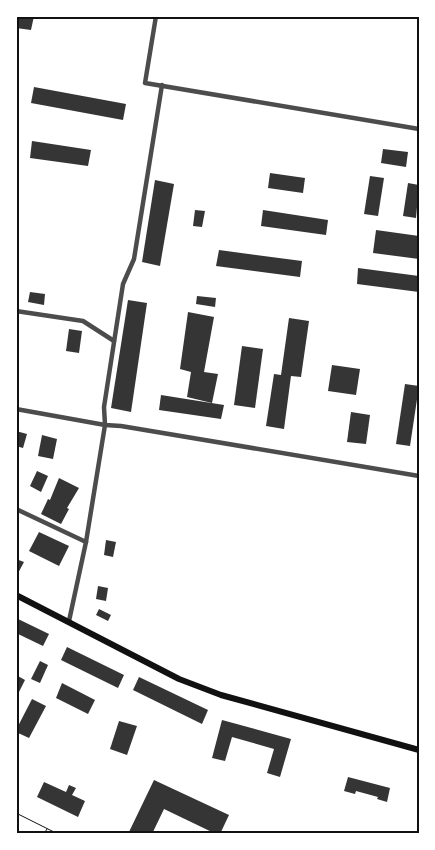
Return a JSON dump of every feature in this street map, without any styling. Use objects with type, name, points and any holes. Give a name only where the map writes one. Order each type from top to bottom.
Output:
[{"type":"main road","points":[[16,595],[179,679],[221,695],[419,750]]},
{"type":"street","points":[[156,16],[145,83],[419,129]]},
{"type":"street","points":[[68,621],[86,542],[105,425],[104,407],[123,284],[134,259],[162,85]]},
{"type":"street","points":[[16,310],[83,321],[114,341]]},
{"type":"street","points":[[16,409],[419,476]]},
{"type":"street","points":[[16,509],[86,542]]},
{"type":"path","points":[[16,813],[58,834]]},
{"type":"path","points":[[44,834],[47,828]]},
{"type":"building","points":[[16,16],[34,16],[31,30],[16,28]]},
{"type":"building","points":[[34,87],[126,104],[123,120],[31,103]]},
{"type":"building","points":[[32,141],[91,150],[88,166],[30,158]]},
{"type":"building","points":[[383,149],[408,152],[406,167],[381,163]]},
{"type":"building","points":[[270,173],[305,178],[303,193],[268,188]]},
{"type":"building","points":[[370,176],[384,178],[378,216],[364,214]]},
{"type":"building","points":[[155,180],[174,184],[160,266],[142,262]]},
{"type":"building","points":[[408,183],[419,185],[416,218],[403,216]]},
{"type":"building","points":[[195,210],[205,211],[202,227],[193,226]]},
{"type":"building","points":[[263,210],[328,220],[326,235],[261,226]]},
{"type":"building","points":[[376,230],[419,236],[419,259],[373,253]]},
{"type":"building","points":[[219,250],[302,261],[300,277],[216,266]]},
{"type":"building","points":[[358,268],[419,276],[419,292],[357,284]]},
{"type":"building","points":[[30,292],[45,294],[44,305],[28,302]]},
{"type":"building","points":[[197,296],[216,298],[215,307],[196,304]]},
{"type":"building","points":[[128,300],[147,303],[131,412],[111,408]]},
{"type":"building","points":[[188,312],[214,317],[204,372],[218,374],[212,403],[187,397],[191,372],[180,369]]},
{"type":"building","points":[[289,318],[309,321],[301,377],[291,376],[284,429],[266,426],[274,374],[281,375]]},
{"type":"building","points":[[69,329],[82,331],[79,353],[66,351]]},
{"type":"building","points":[[242,346],[263,349],[255,408],[234,405]]},
{"type":"building","points":[[332,365],[360,369],[356,395],[328,391]]},
{"type":"building","points":[[405,384],[419,386],[410,446],[396,444]]},
{"type":"building","points":[[161,395],[224,405],[221,419],[159,410]]},
{"type":"building","points":[[351,412],[370,415],[366,444],[347,442]]},
{"type":"building","points":[[16,431],[27,434],[23,448],[16,446]]},
{"type":"building","points":[[42,435],[57,439],[53,459],[38,456]]},
{"type":"building","points":[[37,471],[48,476],[41,492],[30,486]]},
{"type":"building","points":[[59,478],[79,488],[67,508],[69,509],[61,524],[41,514],[48,499],[50,500]]},
{"type":"building","points":[[39,532],[69,546],[59,566],[29,551]]},
{"type":"building","points":[[106,540],[116,542],[113,557],[104,555]]},
{"type":"building","points":[[16,559],[24,562],[16,577]]},
{"type":"building","points":[[98,586],[108,588],[106,601],[96,599]]},
{"type":"building","points":[[99,609],[111,615],[108,621],[96,615]]},
{"type":"building","points":[[16,618],[49,634],[43,646],[16,633]]},
{"type":"building","points":[[67,647],[124,675],[118,688],[61,660]]},
{"type":"building","points":[[40,661],[48,665],[40,683],[31,679]]},
{"type":"building","points":[[16,675],[25,680],[16,698]]},
{"type":"building","points":[[139,677],[208,710],[202,724],[133,690]]},
{"type":"building","points":[[62,683],[95,700],[88,714],[56,698]]},
{"type":"building","points":[[32,699],[46,706],[29,738],[16,732],[16,730]]},
{"type":"building","points":[[222,720],[291,739],[280,777],[267,773],[274,749],[232,737],[225,761],[212,758]]},
{"type":"building","points":[[119,721],[137,726],[127,755],[110,749]]},
{"type":"building","points":[[348,777],[390,788],[387,802],[377,799],[378,797],[356,791],[355,794],[344,791]]},
{"type":"building","points":[[154,780],[229,815],[220,834],[216,834],[164,809],[152,834],[128,834]]},
{"type":"building","points":[[44,782],[66,792],[69,785],[76,788],[72,795],[85,801],[78,817],[37,797]]}]
